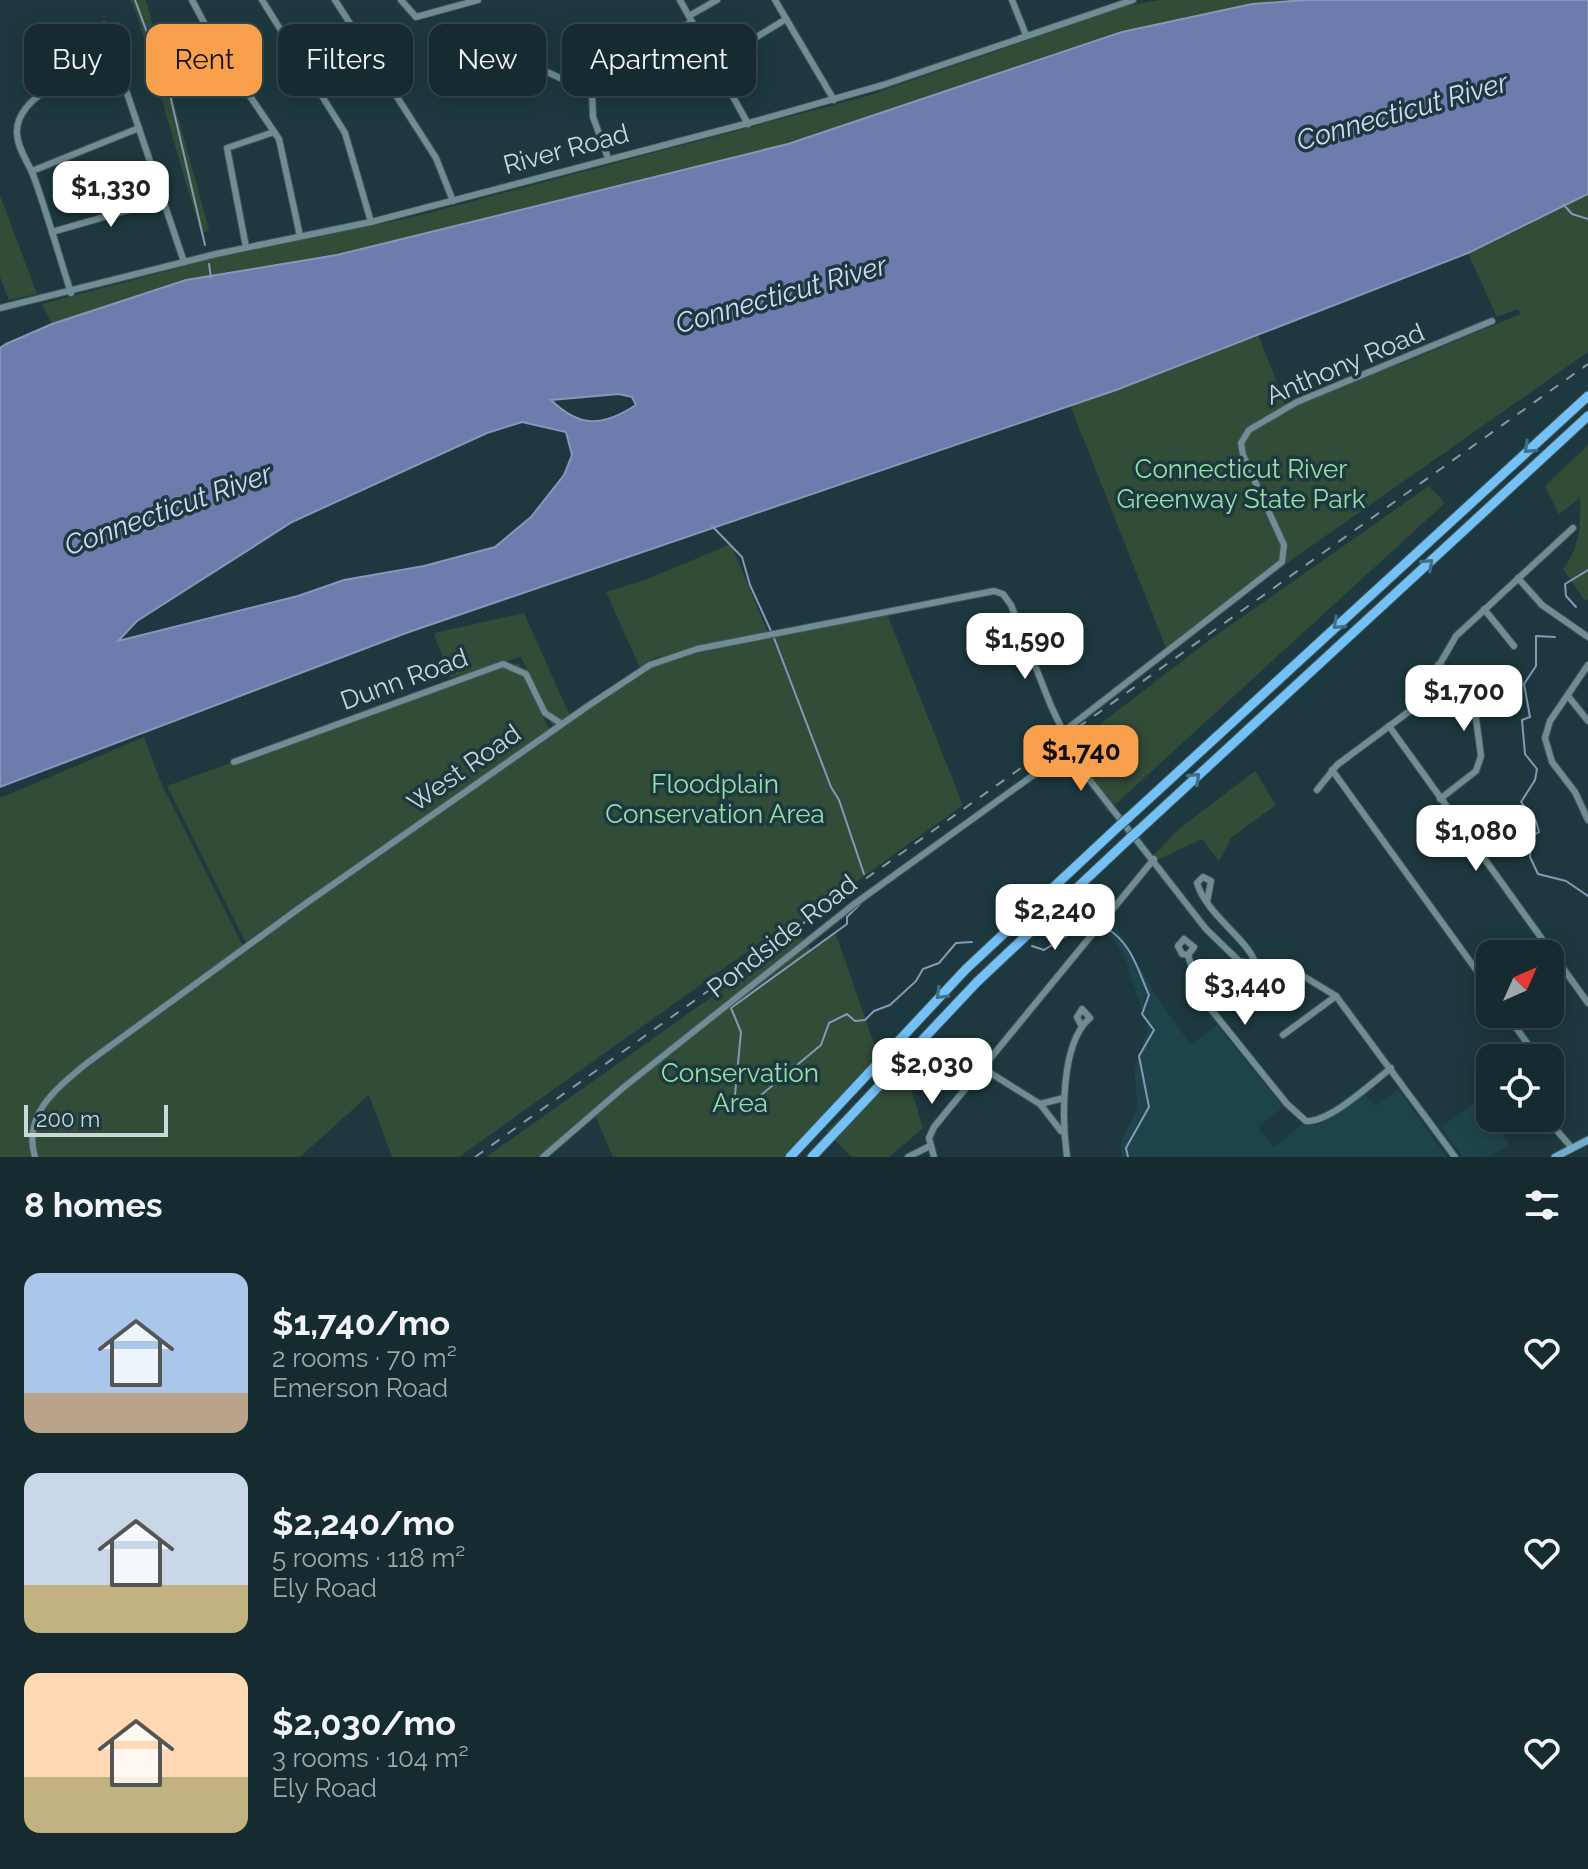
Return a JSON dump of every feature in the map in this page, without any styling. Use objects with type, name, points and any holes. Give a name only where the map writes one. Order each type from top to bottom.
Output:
[{"type":"highway","points":[[790,1157],[939,996],[1588,396]]},
{"type":"highway","points":[[812,1157],[950,1009],[1588,416]]},
{"type":"main road","points":[[1555,1157],[1588,1140]]},
{"type":"street","points":[[192,0],[218,49],[281,145],[300,236]]},
{"type":"street","points":[[262,0],[345,133],[371,222]]},
{"type":"street","points":[[335,0],[436,158],[453,201]]},
{"type":"street","points":[[401,0],[416,17],[478,0]]},
{"type":"street","points":[[680,0],[693,24]]},
{"type":"street","points":[[680,24],[717,0]]},
{"type":"street","points":[[775,0],[834,100]]},
{"type":"street","points":[[1012,0],[1026,35]]},
{"type":"street","name":"River Road","points":[[0,308],[71,293],[246,247],[371,222],[748,124],[834,100],[1133,0]]},
{"type":"street","points":[[756,37],[786,19]]},
{"type":"street","points":[[39,96],[23,111],[17,136],[32,171],[71,293]]},
{"type":"street","points":[[128,96],[184,262]]},
{"type":"street","points":[[592,96],[593,117],[608,158]]},
{"type":"street","points":[[732,96],[748,124]]},
{"type":"street","points":[[32,171],[139,128]]},
{"type":"street","points":[[246,247],[227,148],[274,132]]},
{"type":"street","points":[[52,232],[163,200]]},
{"type":"street","name":"Anthony Road","points":[[1063,732],[1282,562],[1284,545],[1243,455],[1241,443],[1249,430],[1297,402],[1492,321]]},
{"type":"street","points":[[1317,790],[1332,770],[1419,701],[1450,643],[1573,528]]},
{"type":"street","points":[[1518,578],[1542,605],[1588,637]]},
{"type":"street","name":"West Road","points":[[35,1157],[30,1140],[33,1121],[41,1107],[87,1063],[305,904],[562,724],[650,665],[677,653],[994,591],[1005,596],[1063,732]]},
{"type":"street","points":[[1484,609],[1514,646]]},
{"type":"street","name":"Dunn Road","points":[[234,762],[503,664],[526,674],[545,713],[562,724]]},
{"type":"street","points":[[1438,665],[1464,680],[1472,689],[1481,756],[1476,771],[1440,799]]},
{"type":"street","points":[[1588,665],[1548,724],[1546,748],[1556,770],[1578,796],[1588,820]]},
{"type":"street","points":[[1568,696],[1588,721]]},
{"type":"street","points":[[1389,726],[1588,1003]]},
{"type":"street","points":[[1063,732],[1081,769],[1218,943],[1239,961],[1303,976],[1336,996],[1455,1157]]},
{"type":"street","name":"Pondside Road","points":[[543,1157],[632,1080],[853,905],[1071,748]]},
{"type":"street","points":[[1054,760],[1081,769]]},
{"type":"street","points":[[1332,770],[1476,970]]},
{"type":"street","points":[[934,1157],[930,1146],[934,1127],[984,1069],[1080,944],[1154,859]]},
{"type":"street","points":[[1207,902],[1226,929],[1252,954],[1256,966]]},
{"type":"street","points":[[1188,955],[1201,997],[1287,1104],[1306,1121],[1323,1118],[1391,1068]]},
{"type":"street","points":[[1283,1035],[1336,996]]},
{"type":"street","points":[[1067,1157],[1063,1133],[1064,1098],[1081,1025]]},
{"type":"street","points":[[984,1069],[1040,1104],[1063,1133]]},
{"type":"street","points":[[1040,1104],[1064,1098]]},
{"type":"street","points":[[1558,1132],[1572,1148]]},
{"type":"street","points":[[908,1157],[930,1146]]},
{"type":"shaded area","points":[[1111,917],[1156,996],[1191,1045],[1217,1025],[1283,1107],[1258,1127],[1274,1148],[1301,1125],[1319,1125],[1364,1093],[1375,1106],[1398,1090],[1447,1157],[1122,1157],[1121,1141],[1138,1108],[1134,1068],[1148,1029],[1123,952],[1114,940],[1100,931]]},
{"type":"shaded area","points":[[1476,1102],[1476,1132],[1501,1132],[1510,1145],[1487,1157],[1463,1157],[1441,1127]]},
{"type":"green space","points":[[130,0],[145,0],[152,24],[146,24],[146,45]]},
{"type":"green space","points":[[1160,0],[1305,0],[1252,4],[1122,32],[788,144],[337,255],[186,280],[52,324],[42,304],[216,258],[413,217],[867,96],[1126,6]]},
{"type":"green space","points":[[161,96],[172,96],[209,230],[201,234]]},
{"type":"green space","name":"Connecticut River Greenway State Park","points":[[1588,194],[1588,352],[1166,648],[1070,405],[1258,334],[1285,404],[1311,392],[1401,364],[1521,314],[1517,309],[1497,317],[1468,253]]},
{"type":"green space","points":[[0,195],[37,294],[9,300],[0,277]]},
{"type":"green space","points":[[1588,445],[1588,598],[1585,601],[1563,569],[1576,544],[1580,526],[1580,498],[1559,514],[1545,486]]},
{"type":"green space","points":[[1429,486],[1445,503],[1107,812],[1074,744],[1211,639]]},
{"type":"green space","points":[[731,544],[769,635],[654,658],[640,668],[606,592],[645,580]]},
{"type":"green space","name":"Floodplain Conservation Area","points":[[524,613],[570,716],[553,727],[521,657],[450,678],[434,633]]},
{"type":"green space","name":"Floodplain Conservation Area","points":[[887,614],[963,805],[775,940],[772,934],[459,1157],[392,1157],[369,1095],[300,1157],[38,1157],[34,1148],[37,1118],[66,1082],[240,953],[655,662]]},
{"type":"green space","name":"Floodplain Conservation Area","points":[[519,663],[549,729],[246,943],[167,786],[462,679]]},
{"type":"green space","points":[[144,737],[161,783],[243,946],[63,1079],[34,1114],[29,1134],[33,1157],[0,1157],[0,798]]},
{"type":"green space","points":[[1255,771],[1276,805],[1231,838],[1219,861],[1202,839],[1142,867],[1180,828]]},
{"type":"green space","name":"Conservation Area","points":[[835,932],[882,1066],[793,1157],[613,1157],[594,1113],[542,1157],[486,1157],[799,935],[811,949]]},
{"type":"green space","points":[[903,1063],[923,1128],[889,1157],[852,1157],[826,1131]]},
{"type":"water","name":"Connecticut River","points":[[1305,0],[1588,0],[1588,194],[1468,253],[1116,390],[406,633],[0,787],[0,348],[6,344],[52,324],[186,280],[337,255],[788,144],[1122,32],[1252,4]],"holes":[[[619,394],[632,397],[636,405],[612,417],[592,421],[572,416],[551,400]],[[522,422],[566,432],[572,455],[564,475],[531,517],[495,547],[424,566],[344,580],[298,596],[118,641],[137,621],[292,522],[487,433]]]},
{"type":"waterway","points":[[135,0],[170,95],[205,245]]},
{"type":"waterway","points":[[1563,204],[1572,214],[1588,219]]},
{"type":"waterway","points":[[209,264],[211,278]]},
{"type":"waterway","points":[[712,526],[742,557],[750,585],[771,631]]},
{"type":"waterway","points":[[1576,607],[1566,596],[1565,584],[1588,570]]},
{"type":"waterway","points":[[1555,637],[1536,636],[1536,666],[1524,684],[1530,717],[1522,720],[1525,754],[1537,769],[1535,780],[1521,802],[1536,821],[1539,832],[1531,837],[1530,857],[1538,874],[1566,881],[1588,896]]},
{"type":"waterway","points":[[774,638],[831,787],[839,800],[864,874]]},
{"type":"waterway","points":[[861,903],[847,917],[847,924],[731,1008],[741,1032],[735,1095],[748,1106],[821,1045],[829,1023],[847,1014],[855,1021],[865,1020],[874,1011],[890,1005],[916,981],[923,969],[939,963],[956,943],[972,942]]},
{"type":"waterway","points":[[1032,946],[1044,950],[1071,933],[1082,916],[1092,922]]},
{"type":"waterway","points":[[1106,928],[1122,941],[1137,967],[1149,995],[1142,1014],[1154,1030],[1139,1056],[1149,1107],[1126,1148],[1128,1157]]},
{"type":"railway","points":[[475,1157],[1588,364]]}]
